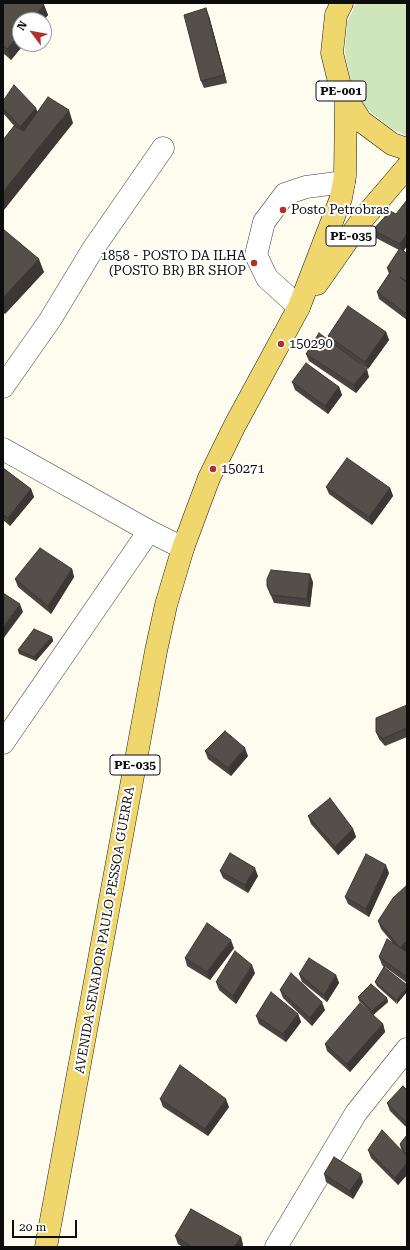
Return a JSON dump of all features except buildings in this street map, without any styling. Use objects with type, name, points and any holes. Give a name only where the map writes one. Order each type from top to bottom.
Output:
[{"type":"main road","name":"PE-001","points":[[342,3],[336,15],[332,53],[341,90],[362,121],[392,144],[407,149]]},
{"type":"main road","name":"PE-035","points":[[299,307],[341,198],[344,182],[347,141],[346,98]]},
{"type":"main road","name":"PE-035","points":[[299,307],[345,246],[361,221],[407,167]]},
{"type":"main road","name":"AVENIDA SENADOR PAULO PESSOA GUERRA","points":[[46,1247],[156,651],[183,548],[209,478],[235,424],[299,307]]},
{"type":"street","points":[[3,388],[50,320],[93,249],[163,148]]},
{"type":"street","points":[[299,307],[267,278],[256,255],[264,222],[285,194],[306,187],[344,182]]},
{"type":"street","points":[[3,449],[149,531],[183,548]]},
{"type":"street","points":[[3,743],[149,531]]},
{"type":"street","points":[[276,1247],[356,1113],[407,1049]]},
{"type":"green space","points":[[356,3],[407,3],[407,136],[390,128],[367,109],[351,83],[345,53],[347,23]]},
{"type":"place","name":"Posto Petrobras","points":[[283,210]]},
{"type":"place","name":"1858 - POSTO DA ILHA (POSTO BR) BR SHOP","points":[[254,263]]},
{"type":"place","name":"150290","points":[[281,344]]},
{"type":"place","name":"150271","points":[[213,469]]}]
